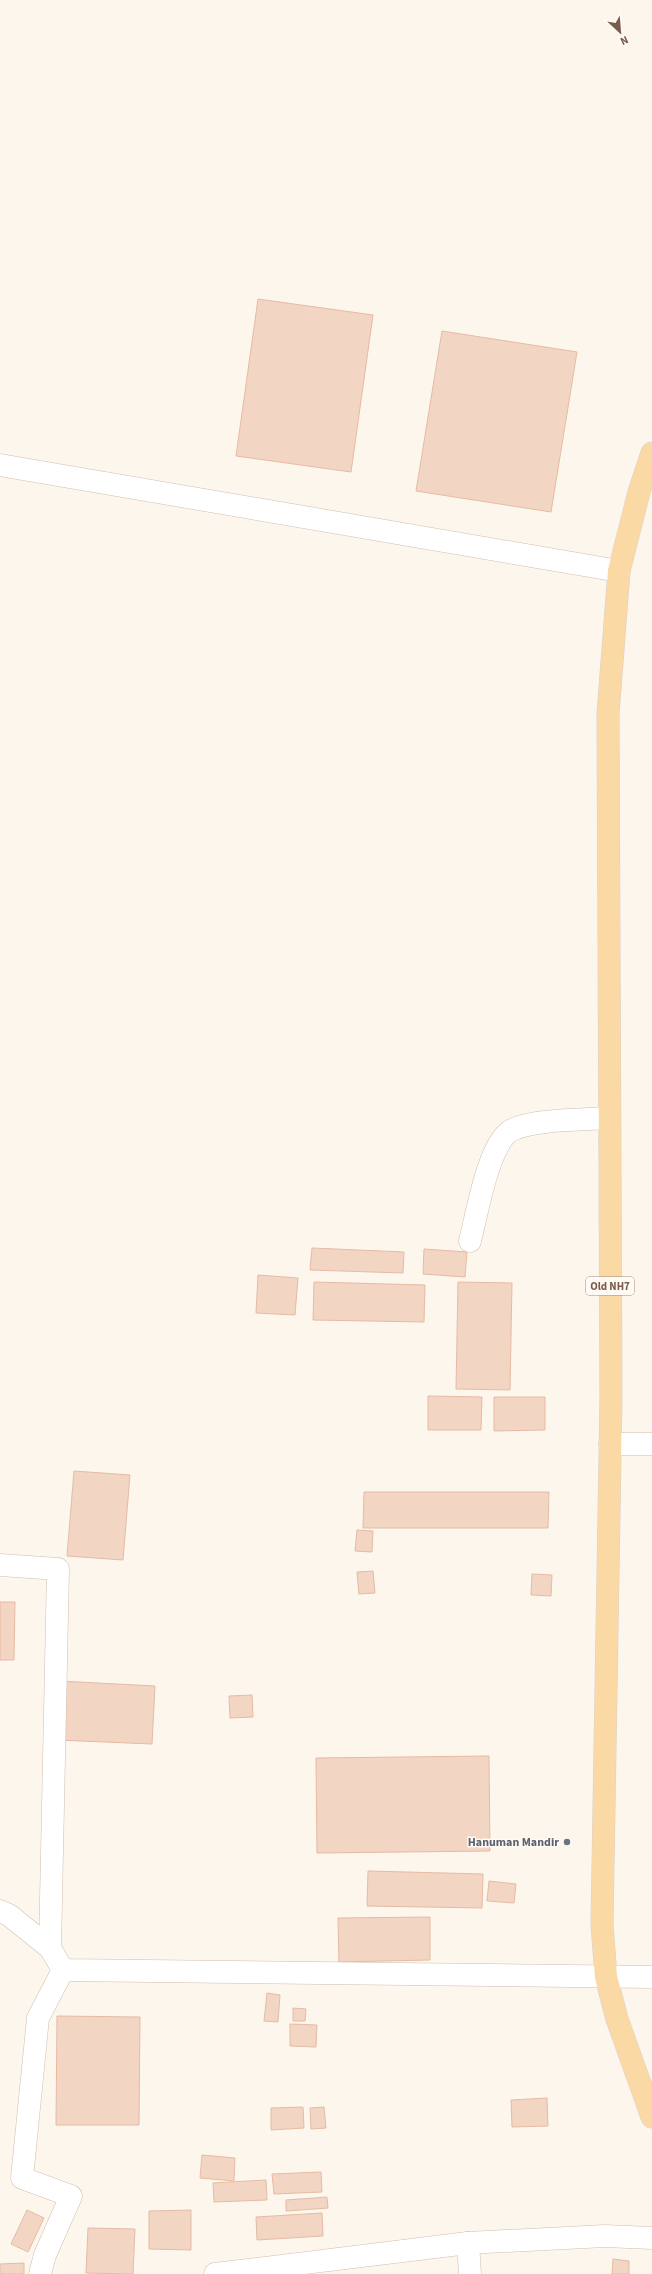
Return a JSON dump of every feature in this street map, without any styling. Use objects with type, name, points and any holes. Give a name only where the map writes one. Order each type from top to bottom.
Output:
[{"type":"main road","name":"Old NH7","points":[[652,453],[646,492],[619,571],[608,714],[610,1444],[602,1924],[606,1977],[617,2019],[652,2117]]},
{"type":"street","points":[[0,465],[619,571]]},
{"type":"street","points":[[470,1241],[492,1156],[500,1141],[510,1131],[530,1124],[610,1118]]},
{"type":"street","points":[[610,1444],[652,1444]]},
{"type":"street","points":[[0,1564],[58,1569],[50,1948]]},
{"type":"street","points":[[0,1911],[9,1915],[50,1948],[63,1970]]},
{"type":"street","points":[[63,1970],[606,1977],[652,1976]]},
{"type":"street","points":[[40,2274],[45,2255],[71,2196],[22,2178],[38,2018],[63,1970]]},
{"type":"street","points":[[220,2274],[468,2243],[605,2236],[652,2238]]},
{"type":"street","points":[[468,2243],[470,2274]]},
{"type":"building","points":[[258,299],[373,315],[351,472],[236,456]]},
{"type":"building","points":[[442,331],[577,352],[551,512],[416,491]]},
{"type":"building","points":[[312,1248],[404,1252],[403,1273],[310,1270]]},
{"type":"building","points":[[424,1249],[467,1252],[465,1277],[423,1274]]},
{"type":"building","points":[[258,1275],[298,1278],[295,1315],[256,1313]]},
{"type":"building","points":[[314,1282],[425,1285],[424,1322],[313,1320]]},
{"type":"building","points":[[458,1282],[512,1283],[510,1390],[456,1389]]},
{"type":"building","points":[[428,1396],[482,1397],[481,1430],[428,1430]]},
{"type":"building","points":[[494,1397],[545,1397],[545,1430],[494,1431]]},
{"type":"building","points":[[74,1471],[130,1475],[123,1560],[67,1556]]},
{"type":"building","points":[[364,1492],[549,1492],[548,1528],[363,1528]]},
{"type":"building","points":[[357,1530],[373,1531],[372,1552],[355,1551]]},
{"type":"building","points":[[373,1571],[375,1593],[359,1594],[357,1572]]},
{"type":"building","points":[[532,1574],[552,1575],[551,1596],[531,1595]]},
{"type":"building","points":[[0,1602],[15,1602],[14,1660],[0,1660]]},
{"type":"building","points":[[60,1681],[155,1686],[152,1744],[57,1740]]},
{"type":"building","points":[[252,1695],[253,1717],[230,1718],[229,1696]]},
{"type":"building","points":[[489,1756],[490,1851],[317,1853],[316,1758]]},
{"type":"building","points":[[368,1871],[483,1874],[482,1908],[367,1906]]},
{"type":"building","points":[[489,1881],[516,1884],[514,1903],[487,1901]]},
{"type":"building","points":[[430,1917],[430,1960],[339,1962],[338,1918]]},
{"type":"building","points":[[267,1993],[280,1995],[278,2022],[264,2021]]},
{"type":"building","points":[[293,2008],[306,2009],[305,2021],[293,2021]]},
{"type":"building","points":[[57,2016],[140,2017],[139,2125],[56,2125]]},
{"type":"building","points":[[290,2024],[317,2025],[316,2047],[290,2046]]},
{"type":"building","points":[[547,2098],[548,2126],[512,2127],[511,2100]]},
{"type":"building","points":[[303,2107],[304,2128],[271,2130],[271,2108]]},
{"type":"building","points":[[324,2107],[326,2128],[311,2129],[310,2108]]},
{"type":"building","points":[[202,2155],[235,2158],[234,2181],[200,2178]]},
{"type":"building","points":[[321,2172],[322,2192],[274,2194],[272,2174]]},
{"type":"building","points":[[266,2180],[267,2200],[214,2202],[213,2183]]},
{"type":"building","points":[[327,2197],[328,2208],[286,2211],[286,2200]]},
{"type":"building","points":[[27,2210],[44,2218],[28,2252],[11,2244]]},
{"type":"building","points":[[191,2210],[191,2250],[149,2249],[149,2211]]},
{"type":"building","points":[[322,2213],[323,2236],[257,2240],[256,2217]]},
{"type":"building","points":[[88,2228],[135,2229],[133,2274],[86,2273]]},
{"type":"building","points":[[613,2259],[629,2261],[629,2274],[612,2274]]},
{"type":"building","points":[[24,2263],[24,2274],[0,2274],[0,2264]]},
{"type":"place","name":"Hanuman Mandir","points":[[567,1842]]}]
